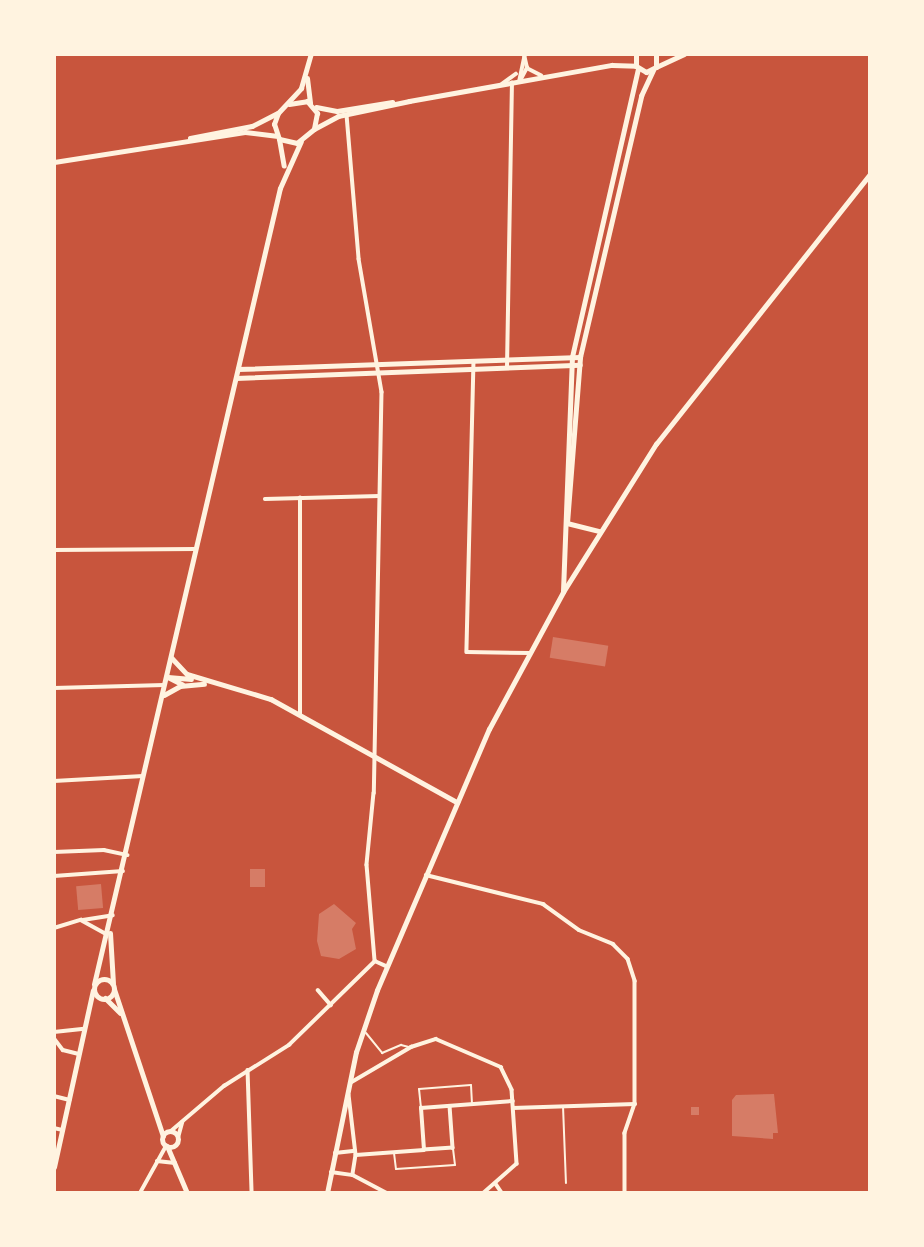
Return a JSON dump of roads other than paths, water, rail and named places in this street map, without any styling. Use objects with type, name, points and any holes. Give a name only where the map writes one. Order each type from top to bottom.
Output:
[{"type":"main road","points":[[654,68],[656,54]]},
{"type":"main road","points":[[673,54],[683,54]]},
{"type":"main road","points":[[612,65],[654,68],[683,54]]},
{"type":"main road","points":[[289,104],[313,105],[337,111],[409,101],[612,65],[635,55],[637,68]]},
{"type":"main road","points":[[54,163],[252,126],[278,113],[289,104],[301,88],[311,58]]},
{"type":"main road","points":[[311,58],[306,83],[313,105],[314,129]]},
{"type":"main road","points":[[280,188],[301,141],[314,129],[347,115],[409,101]]},
{"type":"main road","points":[[54,1167],[280,188],[284,160],[273,127],[278,113]]},
{"type":"main road","points":[[173,142],[251,132],[301,141]]},
{"type":"main road","points":[[327,1193],[363,1030],[386,966],[457,802],[530,653],[599,531],[680,412],[870,174]]},
{"type":"main road","points":[[111,924],[114,987],[121,1016],[163,1136],[187,1193]]},
{"type":"main road","points":[[94,987],[104,979],[114,987]]},
{"type":"main road","points":[[94,987],[121,1016]]},
{"type":"main road","points":[[91,1007],[114,987]]},
{"type":"main road","points":[[159,1119],[178,1139],[176,1162]]},
{"type":"main road","points":[[163,1136],[170,1131]]},
{"type":"main road","points":[[167,1146],[178,1139]]},
{"type":"street","points":[[524,55],[527,68]]},
{"type":"street","points":[[507,367],[515,83],[524,55]]},
{"type":"street","points":[[527,68],[550,76]]},
{"type":"street","points":[[515,83],[527,68]]},
{"type":"street","points":[[567,523],[572,357],[637,68]]},
{"type":"street","points":[[563,592],[580,357],[641,96],[654,68]]},
{"type":"street","points":[[500,85],[517,72]]},
{"type":"street","points":[[347,115],[359,259],[380,372],[373,755],[367,865],[376,961]]},
{"type":"street","points":[[239,369],[580,357]]},
{"type":"street","points":[[474,360],[467,652],[530,653]]},
{"type":"street","points":[[236,378],[579,365]]},
{"type":"street","points":[[265,499],[379,496]]},
{"type":"street","points":[[300,498],[300,715]]},
{"type":"street","points":[[567,523],[599,531]]},
{"type":"street","points":[[54,550],[197,549]]},
{"type":"street","points":[[172,658],[177,668],[195,679]]},
{"type":"street","points":[[168,677],[195,679],[254,692],[457,802]]},
{"type":"street","points":[[168,677],[175,683],[212,684]]},
{"type":"street","points":[[163,695],[190,684]]},
{"type":"street","points":[[54,688],[166,685]]},
{"type":"street","points":[[54,781],[145,776]]},
{"type":"street","points":[[54,852],[104,850],[127,855]]},
{"type":"street","points":[[54,876],[123,871]]},
{"type":"street","points":[[424,875],[543,904],[622,952],[635,981],[635,1104],[625,1133],[626,1192]]},
{"type":"street","points":[[54,928],[113,915]]},
{"type":"street","points":[[81,920],[107,934]]},
{"type":"street","points":[[376,961],[386,966]]},
{"type":"street","points":[[170,1131],[248,1070],[289,1045],[376,961]]},
{"type":"street","points":[[318,990],[331,1005]]},
{"type":"street","points":[[80,1054],[63,1050],[54,1035],[86,1029]]},
{"type":"street","points":[[350,1083],[409,1048],[440,1039],[501,1067],[510,1080],[517,1164],[484,1193]]},
{"type":"street","points":[[248,1070],[252,1193]]},
{"type":"street","points":[[348,1093],[355,1153],[353,1175]]},
{"type":"street","points":[[54,1096],[70,1100]]},
{"type":"street","points":[[424,1150],[421,1108],[513,1101]]},
{"type":"street","points":[[513,1108],[635,1104]]},
{"type":"street","points":[[335,1153],[453,1148],[450,1105]]},
{"type":"street","points":[[178,1139],[182,1123]]},
{"type":"street","points":[[54,1128],[63,1130]]},
{"type":"street","points":[[141,1193],[167,1146]]},
{"type":"street","points":[[157,1161],[176,1162]]},
{"type":"street","points":[[331,1172],[353,1175],[387,1193]]},
{"type":"street","points":[[496,1184],[502,1193]]},
{"type":"lane","points":[[363,1030],[382,1053],[401,1045],[409,1048]]},
{"type":"lane","points":[[421,1108],[419,1089],[471,1085],[472,1104]]},
{"type":"lane","points":[[563,1105],[566,1183]]},
{"type":"lane","points":[[394,1152],[396,1169],[419,1168],[455,1165],[453,1148]]}]
